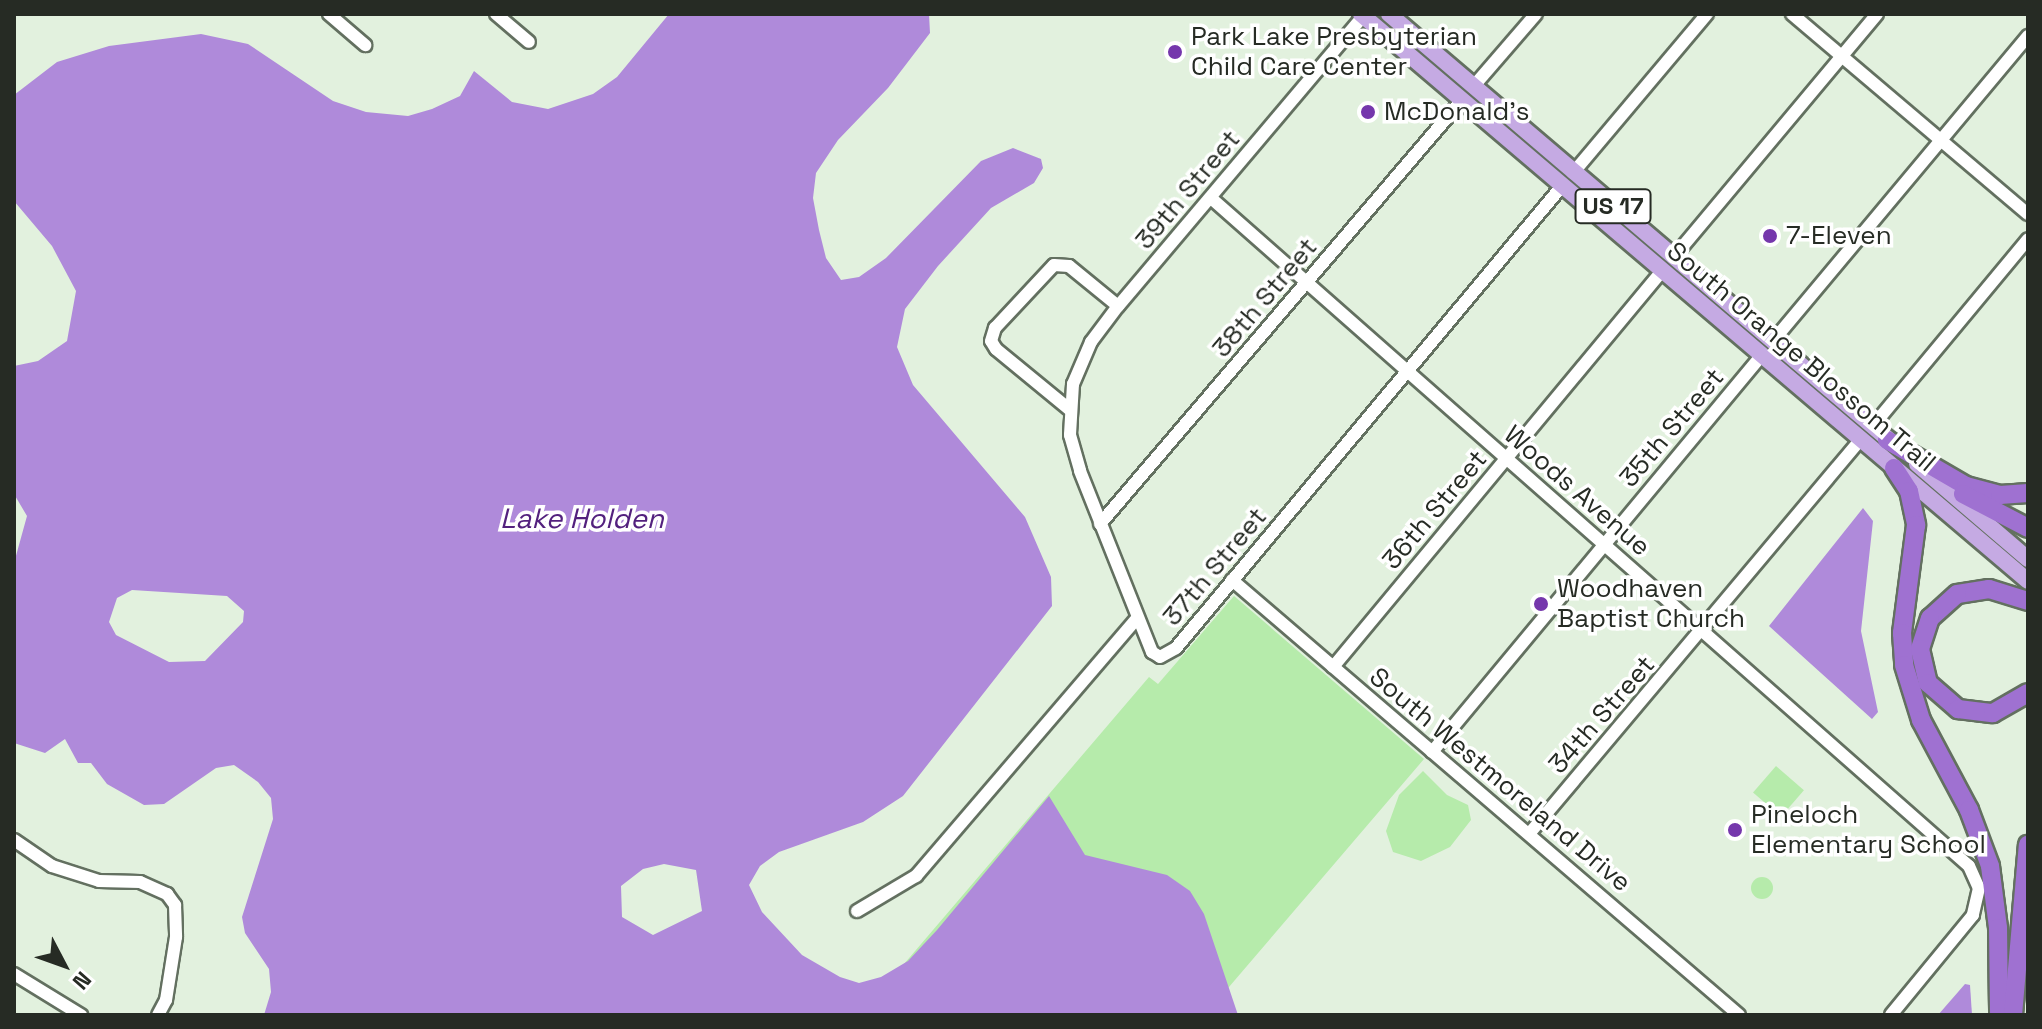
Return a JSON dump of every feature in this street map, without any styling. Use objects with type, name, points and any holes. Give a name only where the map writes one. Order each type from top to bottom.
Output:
[{"type":"highway","points":[[1887,440],[1973,489],[2000,495],[2028,493]]},
{"type":"highway","points":[[1900,461],[2028,528]]},
{"type":"highway","points":[[1900,461],[1916,525],[1902,633],[1904,665],[1921,720],[1969,810],[1990,866],[1998,928],[1999,1015]]},
{"type":"highway","points":[[2028,601],[1989,589],[1957,594],[1930,618],[1920,653],[1933,690],[1962,710],[1997,712],[2028,693]]},
{"type":"highway","points":[[2013,1015],[2028,845]]},
{"type":"main road","name":"South Orange Blossom Trail","points":[[1389,14],[1562,186],[1762,355],[1867,433],[2028,581]]},
{"type":"main road","name":"South Orange Blossom Trail","points":[[1363,15],[1573,173],[1773,341],[1867,433],[1887,440],[1900,461],[2028,559]]},
{"type":"main road","points":[[1680,286],[1702,295],[1742,327],[1773,341]]},
{"type":"street","points":[[329,14],[365,45]]},
{"type":"street","points":[[496,14],[529,42]]},
{"type":"street","name":"38th Street","points":[[1100,524],[1536,14]]},
{"type":"street","points":[[1573,173],[1707,14]]},
{"type":"street","points":[[1792,14],[2028,214]]},
{"type":"street","points":[[1673,258],[1877,14]]},
{"type":"street","name":"39th Street","points":[[1069,409],[1082,361],[1118,306],[1363,15]]},
{"type":"street","points":[[1773,341],[2028,36]]},
{"type":"street","name":"37th Street","points":[[857,911],[902,889],[916,876],[1137,618],[1152,652],[1165,656],[1409,374],[1562,186]]},
{"type":"street","name":"Woods Avenue","points":[[1211,198],[1961,857],[1979,888],[1977,907],[1967,926],[1891,1015]]},
{"type":"street","name":"34th Street","points":[[1529,834],[1703,631],[2028,239]]},
{"type":"street","points":[[1118,306],[1069,266],[1054,265],[995,328],[991,341],[996,349],[1069,409],[1070,435],[1100,524],[1137,618]]},
{"type":"street","name":"36th Street","points":[[1333,667],[1662,271]]},
{"type":"street","name":"35th Street","points":[[1432,752],[1762,355]]},
{"type":"street","name":"South Westmoreland Drive","points":[[1232,580],[1739,1015]]},
{"type":"street","points":[[14,840],[52,866],[99,881],[140,882],[161,890],[175,905],[176,937],[166,1000],[158,1015]]},
{"type":"street","points":[[14,974],[81,1015]]},
{"type":"green space","points":[[1234,596],[1424,759],[1205,1015],[892,978],[1149,677],[1158,684]]},
{"type":"green space","points":[[1776,766],[1804,790],[1781,817],[1753,792]]},
{"type":"green space","points":[[1423,771],[1447,795],[1468,805],[1471,820],[1450,847],[1421,861],[1393,852],[1386,831],[1399,795]]},
{"type":"green space","points":[[1762,877],[1770,880],[1773,888],[1770,896],[1762,899],[1754,896],[1751,888],[1754,880]]},
{"type":"water","name":"Lake Holden","points":[[669,14],[929,14],[930,33],[888,88],[838,140],[816,173],[813,198],[819,230],[826,258],[841,280],[859,277],[886,258],[981,161],[1013,148],[1041,159],[1043,168],[1034,183],[991,208],[938,266],[905,309],[897,347],[913,385],[1025,517],[1051,577],[1052,606],[903,796],[863,822],[779,852],[760,866],[749,885],[762,912],[802,955],[840,977],[859,983],[881,977],[908,961],[937,930],[1049,796],[1085,855],[1167,875],[1190,891],[1204,914],[1238,1015],[264,1015],[271,992],[269,969],[245,933],[242,917],[273,819],[271,798],[258,782],[234,765],[216,768],[164,804],[144,805],[107,784],[91,763],[78,763],[65,739],[45,753],[14,743],[14,563],[27,516],[14,494],[14,366],[38,361],[67,341],[76,291],[52,246],[14,201],[14,95],[57,62],[109,46],[201,34],[248,44],[333,101],[366,112],[408,116],[432,109],[460,96],[474,71],[512,102],[548,109],[593,94],[617,77]],"holes":[[[132,590],[227,596],[244,611],[243,622],[205,661],[169,662],[116,635],[109,622],[117,598]],[[664,864],[696,870],[702,911],[653,935],[622,917],[621,886],[643,869]]]},
{"type":"water","points":[[1863,508],[1873,521],[1861,631],[1878,712],[1872,719],[1769,626]]},
{"type":"water","points":[[1965,984],[1970,985],[1972,1015],[1938,1015]]},
{"type":"place","name":"Park Lake Presbyterian Child Care Center","points":[[1175,52]]},
{"type":"place","name":"McDonald's","points":[[1368,112]]},
{"type":"place","name":"7-Eleven","points":[[1770,236]]},
{"type":"place","name":"Woodhaven Baptist Church","points":[[1541,604]]},
{"type":"place","name":"Pineloch Elementary School","points":[[1735,830]]}]
